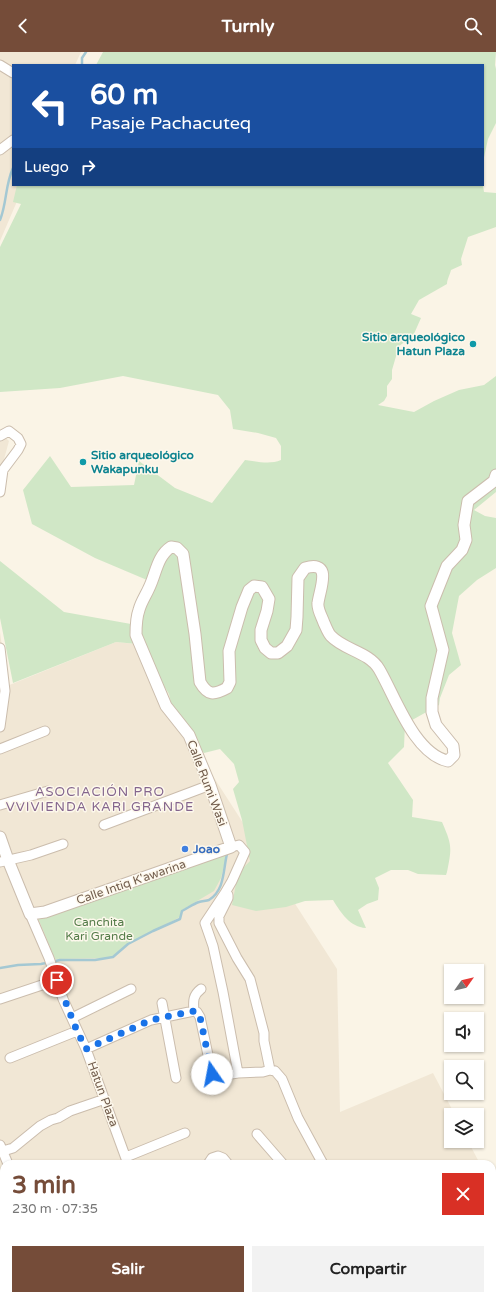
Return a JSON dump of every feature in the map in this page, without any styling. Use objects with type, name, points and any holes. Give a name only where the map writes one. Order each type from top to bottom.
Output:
[{"type":"street","points":[[0,65],[12,72]]},
{"type":"street","points":[[0,150],[12,141]]},
{"type":"street","points":[[0,436],[10,431],[18,438],[21,444],[3,470],[0,492]]},
{"type":"street","name":"Calle Rumi Wasi","points":[[231,847],[210,785],[189,735],[163,701],[136,635],[138,610],[165,551],[171,547],[177,548],[183,554],[195,634],[200,682],[210,693],[217,693],[227,688],[230,682],[229,651],[242,607],[249,590],[254,586],[262,587],[269,599],[261,630],[261,640],[265,648],[271,653],[278,653],[287,646],[296,630],[298,578],[305,568],[313,566],[318,567],[322,572],[322,586],[318,604],[330,636],[340,644],[367,658],[378,667],[401,714],[424,746],[436,758],[448,761],[454,755],[453,746],[436,725],[432,712],[432,698],[443,650],[431,606],[447,566],[462,550],[466,540],[464,525],[468,501],[494,481],[496,475]]},
{"type":"street","points":[[0,648],[5,691],[0,727]]},
{"type":"street","points":[[0,749],[45,731]]},
{"type":"street","points":[[104,825],[210,785]]},
{"type":"street","points":[[0,806],[48,791]]},
{"type":"street","points":[[0,837],[4,861],[30,914]]},
{"type":"street","points":[[4,861],[31,855],[63,844]]},
{"type":"street","points":[[231,847],[239,846],[245,852],[232,881],[204,923],[213,946],[238,1073]]},
{"type":"street","name":"Calle Intiq K'awarina","points":[[30,914],[45,912],[231,847]]},
{"type":"street","points":[[225,893],[228,895],[228,898],[219,916],[220,922],[236,958],[250,978],[264,1033],[264,1041],[270,1070]]},
{"type":"street","name":"Hatun Plaza","points":[[30,914],[77,1031],[86,1049],[127,1160]]},
{"type":"street","points":[[0,999],[57,980]]},
{"type":"street","points":[[201,988],[193,999],[196,1012],[200,1017],[212,1074]]},
{"type":"street","points":[[72,1018],[131,989]]},
{"type":"street","points":[[162,1003],[176,1078]]},
{"type":"street","points":[[86,1049],[151,1020],[196,1012]]},
{"type":"street","points":[[10,1058],[77,1031]]},
{"type":"street","points":[[225,1076],[238,1073],[263,1072],[270,1070],[275,1071],[282,1079],[298,1118],[321,1160]]},
{"type":"street","points":[[6,1160],[1,1149],[13,1148],[40,1126],[50,1120],[58,1118],[70,1111],[105,1099]]},
{"type":"street","points":[[129,1160],[185,1133]]},
{"type":"street","points":[[258,1134],[280,1160]]},
{"type":"street","points":[[211,1160],[218,1156],[225,1160]]},
{"type":"shaded area","points":[[0,52],[81,52],[75,64],[12,64],[12,186],[24,186],[0,241]]},
{"type":"shaded area","points":[[0,432],[9,441],[0,474]]},
{"type":"shaded area","points":[[0,632],[7,686],[116,642],[136,644],[169,694],[175,717],[337,969],[340,1112],[433,1073],[444,1094],[444,1100],[447,1100],[451,1108],[444,1108],[444,1148],[472,1148],[478,1160],[0,1160]]},
{"type":"green space","points":[[103,52],[496,52],[496,123],[488,139],[484,157],[484,64],[97,64]]},
{"type":"green space","points":[[17,186],[483,186],[484,192],[496,193],[496,227],[468,237],[461,259],[462,265],[451,270],[447,284],[419,300],[411,314],[421,318],[413,336],[399,346],[392,370],[392,379],[387,386],[387,396],[384,401],[378,405],[414,412],[459,390],[484,385],[496,376],[496,492],[474,510],[485,516],[496,518],[496,568],[477,580],[459,596],[452,633],[461,665],[449,675],[440,698],[439,705],[405,724],[404,747],[388,763],[413,800],[412,817],[442,822],[448,836],[450,846],[450,857],[446,875],[418,874],[408,870],[391,870],[375,878],[379,888],[378,900],[367,904],[358,910],[366,928],[355,925],[346,918],[333,900],[305,901],[286,907],[256,911],[232,905],[238,873],[250,861],[242,820],[233,789],[239,782],[234,764],[220,749],[204,753],[174,717],[169,694],[137,644],[116,642],[13,683],[0,618],[0,561],[64,612],[131,624],[147,580],[95,558],[32,524],[23,490],[50,456],[71,487],[134,485],[139,461],[175,488],[212,503],[245,460],[267,462],[281,460],[281,446],[276,438],[258,433],[233,429],[230,410],[218,395],[123,376],[60,388],[0,392],[0,247],[21,204],[13,202]]},
{"type":"green space","name":"Canchita Kari Grande","points":[[227,853],[221,878],[214,891],[182,910],[180,917],[129,944],[110,958],[55,959],[38,918]]},
{"type":"waterway","points":[[82,64],[82,58],[86,52]]},
{"type":"waterway","points":[[0,220],[12,170]]},
{"type":"waterway","points":[[0,968],[18,965],[41,964],[60,960],[95,960],[113,957],[128,944],[180,919],[182,911],[197,903],[209,900],[214,896],[221,885],[227,854]]},
{"type":"place","name":"Sitio arqueológico Hatun Plaza","points":[[473,344]]},
{"type":"place","name":"Sitio arqueológico Wakapunku","points":[[83,462]]},
{"type":"place","name":"Joao","points":[[185,849]]},
{"type":"district","name":"ASOCIACIÓN PRO VVIVIENDA KARI GRANDE","points":[[100,800]]},
{"type":"route","points":[[57,980],[63,999],[86,1049],[151,1020],[194,1011],[197,1012],[200,1017],[212,1074]]}]
